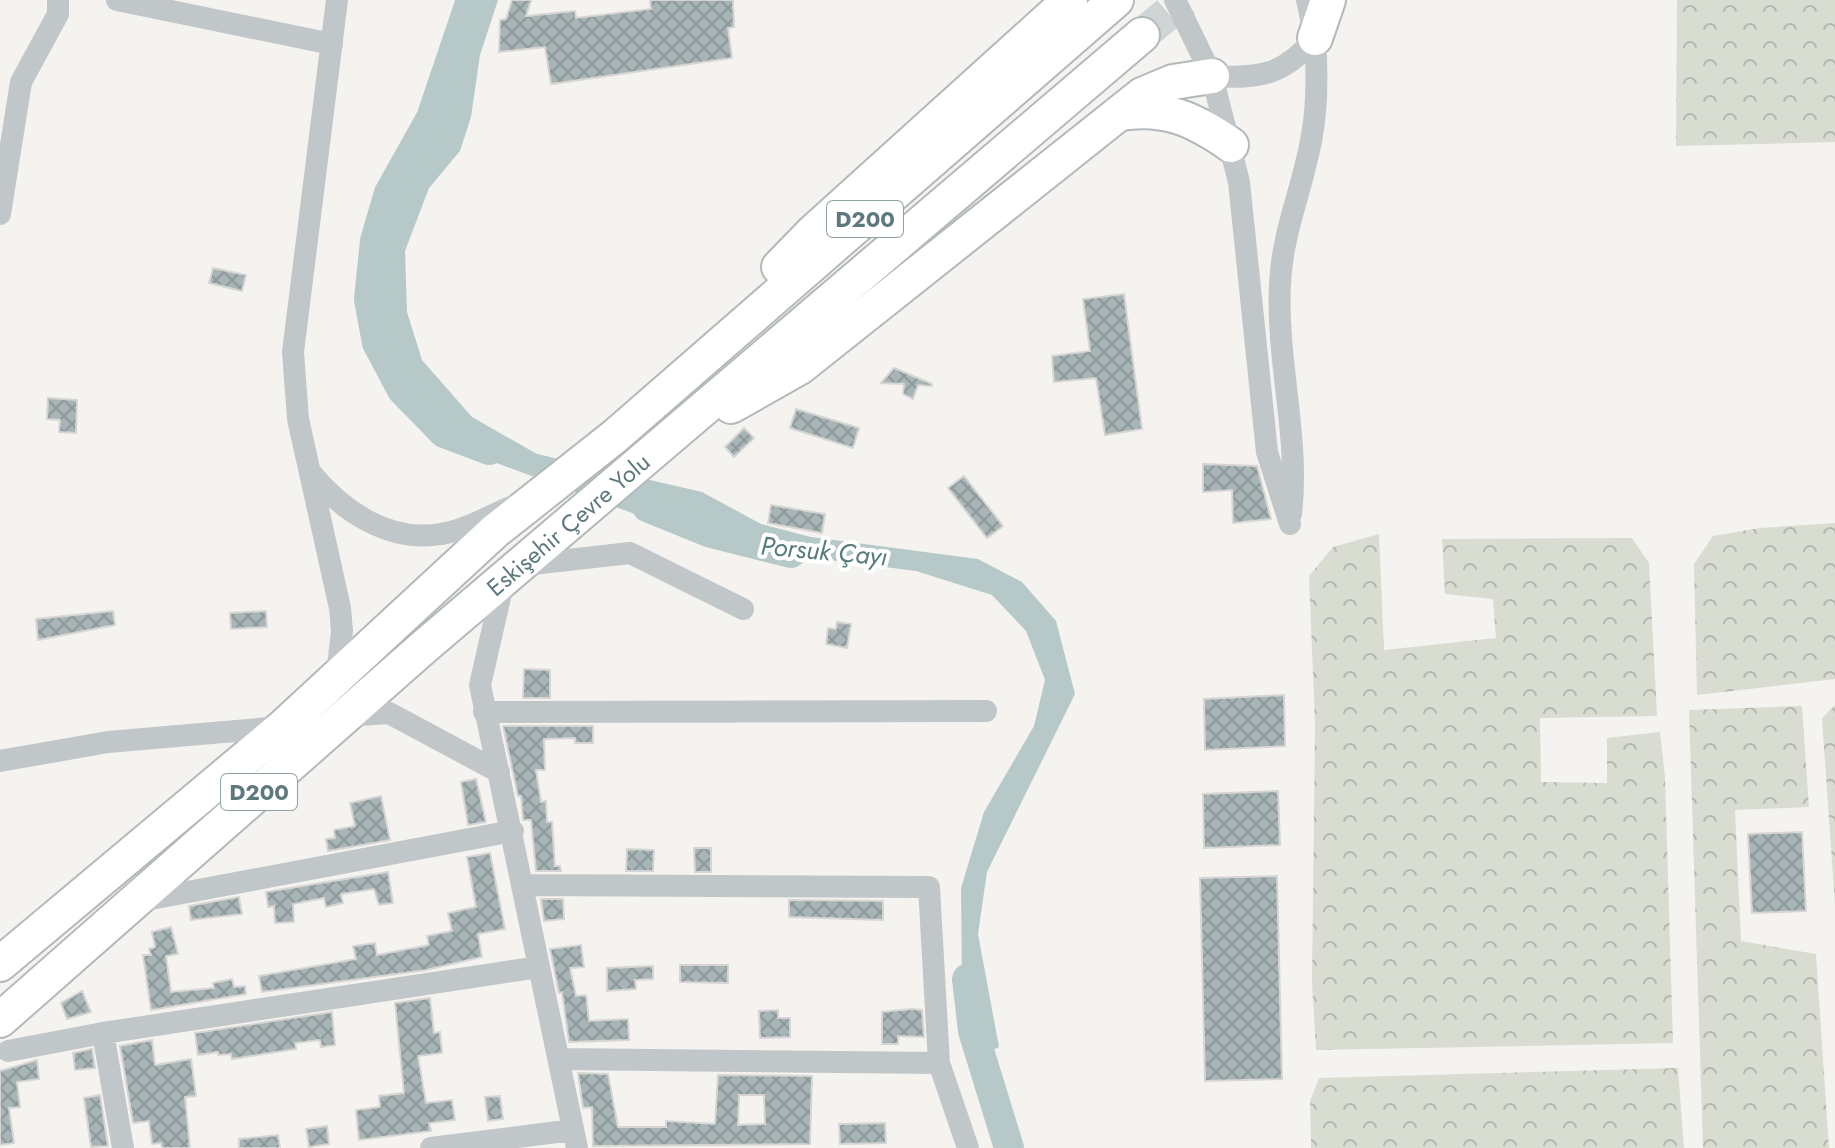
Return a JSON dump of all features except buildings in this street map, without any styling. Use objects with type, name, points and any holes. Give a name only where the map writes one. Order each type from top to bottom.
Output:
[{"type":"highway","points":[[614,437],[813,232],[1070,0]]},
{"type":"highway","name":"Eskişehir Çevre Yolu","points":[[0,964],[283,727],[495,531],[614,437],[1116,0]]},
{"type":"highway","points":[[1315,38],[1328,0]]},
{"type":"highway","name":"Eskişehir Çevre Yolu","points":[[4,1035],[134,902],[345,716],[1142,35]]},
{"type":"highway","points":[[664,444],[800,367],[1142,95],[1173,82],[1212,76]]},
{"type":"highway","points":[[1119,113],[1147,109],[1175,112],[1203,125],[1231,145]]},
{"type":"street","points":[[0,214],[5,157],[21,82],[58,14],[58,0]]},
{"type":"street","points":[[117,0],[332,44]]},
{"type":"street","points":[[337,0],[293,352],[298,419],[340,608],[342,631],[337,675]]},
{"type":"street","points":[[1175,0],[1212,76],[1231,145],[1246,225],[1267,452],[1290,524],[1296,474],[1280,350],[1280,283],[1288,228],[1313,134],[1317,71],[1315,38],[1307,0]]},
{"type":"street","points":[[1212,76],[1257,76],[1279,70],[1297,59],[1315,38]]},
{"type":"street","points":[[307,468],[328,494],[362,519],[410,534],[441,534],[541,493]]},
{"type":"street","points":[[431,1148],[575,1139],[480,685],[512,573],[630,553],[743,609]]},
{"type":"street","points":[[484,712],[986,711]]},
{"type":"street","points":[[345,716],[389,713],[499,772]]},
{"type":"street","points":[[0,761],[108,742],[283,727]]},
{"type":"street","points":[[134,902],[513,831]]},
{"type":"street","points":[[524,885],[929,887],[939,1063],[968,1148]]},
{"type":"street","points":[[4,1035],[103,1033],[539,967]]},
{"type":"street","points":[[103,1033],[123,1148]]},
{"type":"street","points":[[559,1059],[939,1063]]},
{"type":"green space","points":[[1677,0],[1835,0],[1835,142],[1676,146]]},
{"type":"green space","points":[[1835,523],[1835,679],[1697,695],[1694,564],[1713,536],[1760,528]]},
{"type":"green space","points":[[1379,534],[1384,650],[1496,638],[1493,599],[1445,594],[1442,539],[1632,538],[1649,563],[1657,716],[1540,718],[1541,782],[1607,783],[1607,738],[1660,732],[1665,777],[1673,1043],[1316,1050],[1312,983],[1315,723],[1309,576],[1333,547]]},
{"type":"green space","points":[[1835,705],[1835,905],[1822,718]]},
{"type":"green space","points":[[1802,706],[1809,807],[1735,810],[1741,941],[1816,954],[1829,1148],[1703,1148],[1689,710]]},
{"type":"green space","points":[[1678,1068],[1684,1148],[1311,1148],[1310,1101],[1319,1078]]},
{"type":"water","points":[[468,0],[498,0],[480,55],[471,117],[460,151],[429,188],[405,251],[407,312],[422,360],[472,417],[537,454],[702,492],[761,524],[811,537],[978,559],[1022,582],[1056,621],[1075,694],[987,872],[978,934],[999,1047],[983,1055],[962,988],[961,888],[984,812],[1034,726],[1045,680],[1026,631],[992,595],[916,571],[768,552],[718,528],[643,517],[469,453],[425,413],[386,347],[371,305],[393,176],[444,116],[451,53]]},
{"type":"waterway","name":"Porsuk Çayı","points":[[471,0],[431,118],[389,193],[375,241],[369,299],[377,343],[402,390],[444,433],[489,450]]},
{"type":"waterway","name":"Porsuk Çayı","points":[[647,507],[711,533],[791,553]]},
{"type":"waterway","name":"Porsuk Çayı","points":[[967,979],[973,1031],[1009,1148]]},
{"type":"tunnel","points":[[1142,35],[1184,0]]}]
